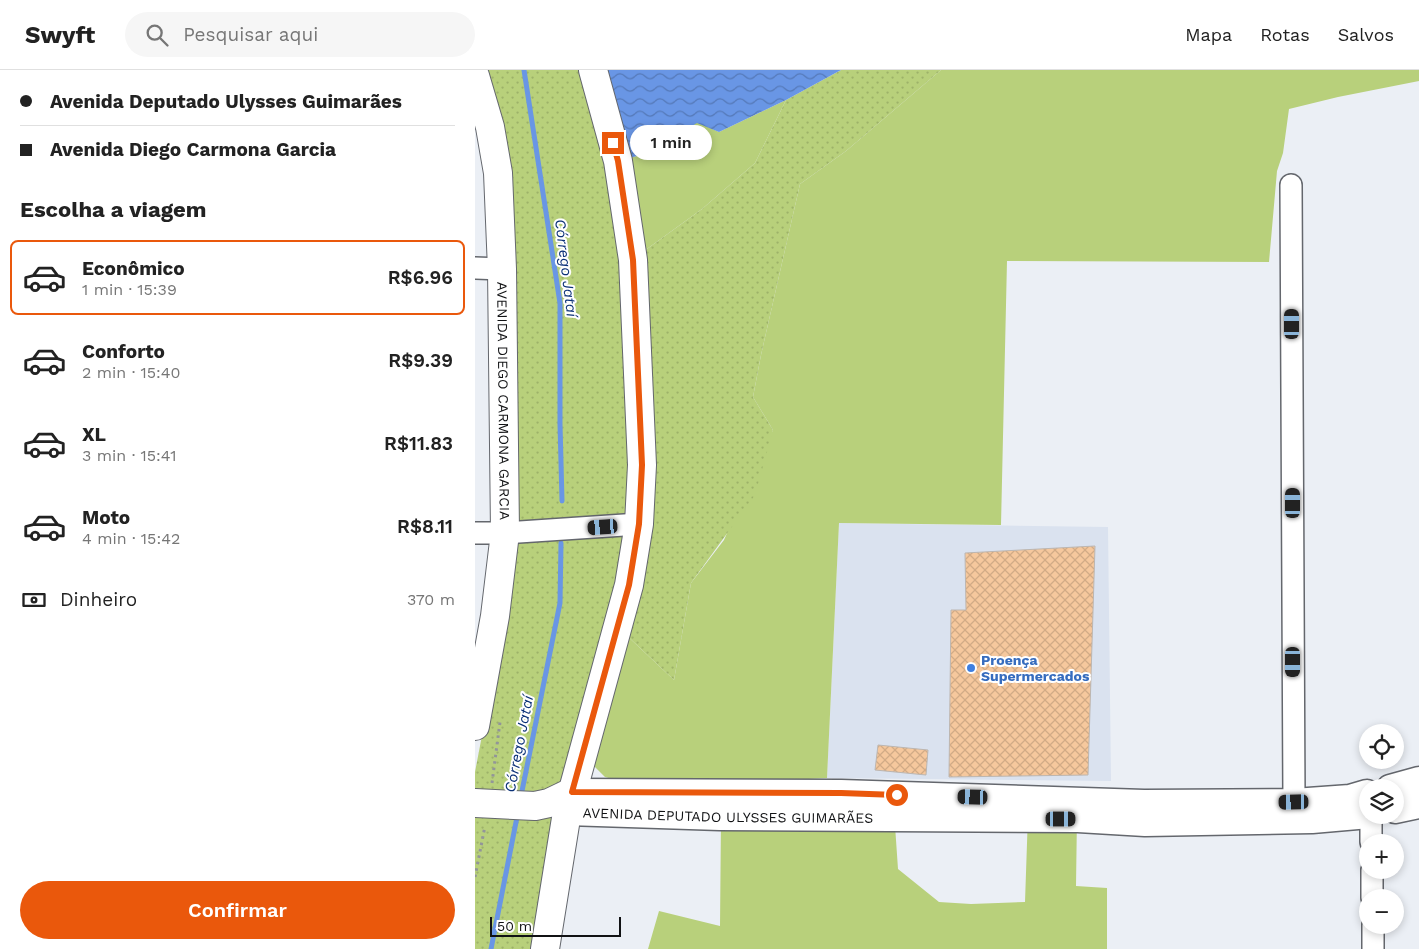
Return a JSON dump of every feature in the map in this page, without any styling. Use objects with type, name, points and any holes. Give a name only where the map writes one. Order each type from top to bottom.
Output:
[{"type":"main road","points":[[545,949],[556,803],[629,585],[639,524],[642,465],[633,260],[618,161],[593,70]]},
{"type":"main road","name":"AVENIDA DIEGO CARMONA GARCIA","points":[[475,76],[491,127],[498,173],[502,269],[505,533],[495,616],[475,726]]},
{"type":"main road","points":[[482,804],[556,803]]},
{"type":"street","points":[[1291,185],[1294,802]]},
{"type":"street","points":[[475,268],[502,269]]},
{"type":"street","points":[[475,532],[505,533],[639,524]]},
{"type":"street","points":[[1404,784],[1419,780]]},
{"type":"street","name":"AVENIDA DEPUTADO ULYSSES GUIMARÃES","points":[[556,803],[841,793],[1144,803],[1294,802],[1359,796]]},
{"type":"street","name":"AVENIDA DEPUTADO ULYSSES GUIMARÃES","points":[[556,803],[720,817],[1078,819],[1145,823],[1312,820],[1359,816]]},
{"type":"street","points":[[1404,808],[1419,805]]},
{"type":"street","points":[[1373,934],[1373,949]]},
{"type":"shaded area","name":"Proença Supermercados","points":[[839,523],[1108,527],[1111,781],[827,778]]},
{"type":"green space","points":[[479,70],[583,70],[618,214],[632,525],[538,949],[475,949],[475,772],[503,626],[512,551]]},
{"type":"green space","points":[[841,70],[941,70],[846,151],[800,184],[753,397],[773,430],[755,495],[691,583],[674,680],[623,632],[640,254],[702,209],[755,163],[786,100]]},
{"type":"green space","points":[[941,70],[1419,70],[1419,81],[1289,109],[1283,153],[1277,171],[1269,262],[1007,261],[1001,525],[839,523],[827,778],[753,782],[623,782],[605,777],[595,767],[595,744],[623,632],[674,680],[691,583],[724,540],[773,430],[753,397],[800,184],[846,151]]},
{"type":"green space","points":[[786,100],[755,163],[702,209],[640,254],[625,159],[645,154],[697,122],[719,132]]},
{"type":"green space","points":[[894,811],[898,869],[939,902],[971,904],[1025,902],[1028,814],[1077,815],[1076,886],[1107,888],[1107,949],[648,949],[659,911],[720,926],[721,818]]},
{"type":"water","points":[[596,70],[841,70],[786,100],[719,132],[697,123],[645,154],[621,160]]},
{"type":"building","points":[[1095,546],[1088,775],[949,777],[951,610],[966,610],[965,553]]},
{"type":"building","points":[[878,745],[928,750],[926,775],[875,770]]},
{"type":"waterway","name":"Córrego Jataí","points":[[524,70],[560,303],[562,501]]},
{"type":"waterway","name":"Córrego Jataí","points":[[521,796],[560,603],[561,543]]},
{"type":"waterway","name":"Córrego Jataí","points":[[491,949],[518,812]]},
{"type":"place","name":"Proença Supermercados","points":[[971,668]]},
{"type":"route","points":[[613,143],[618,161],[633,260],[642,465],[639,524],[629,585],[572,792],[897,795]]}]
